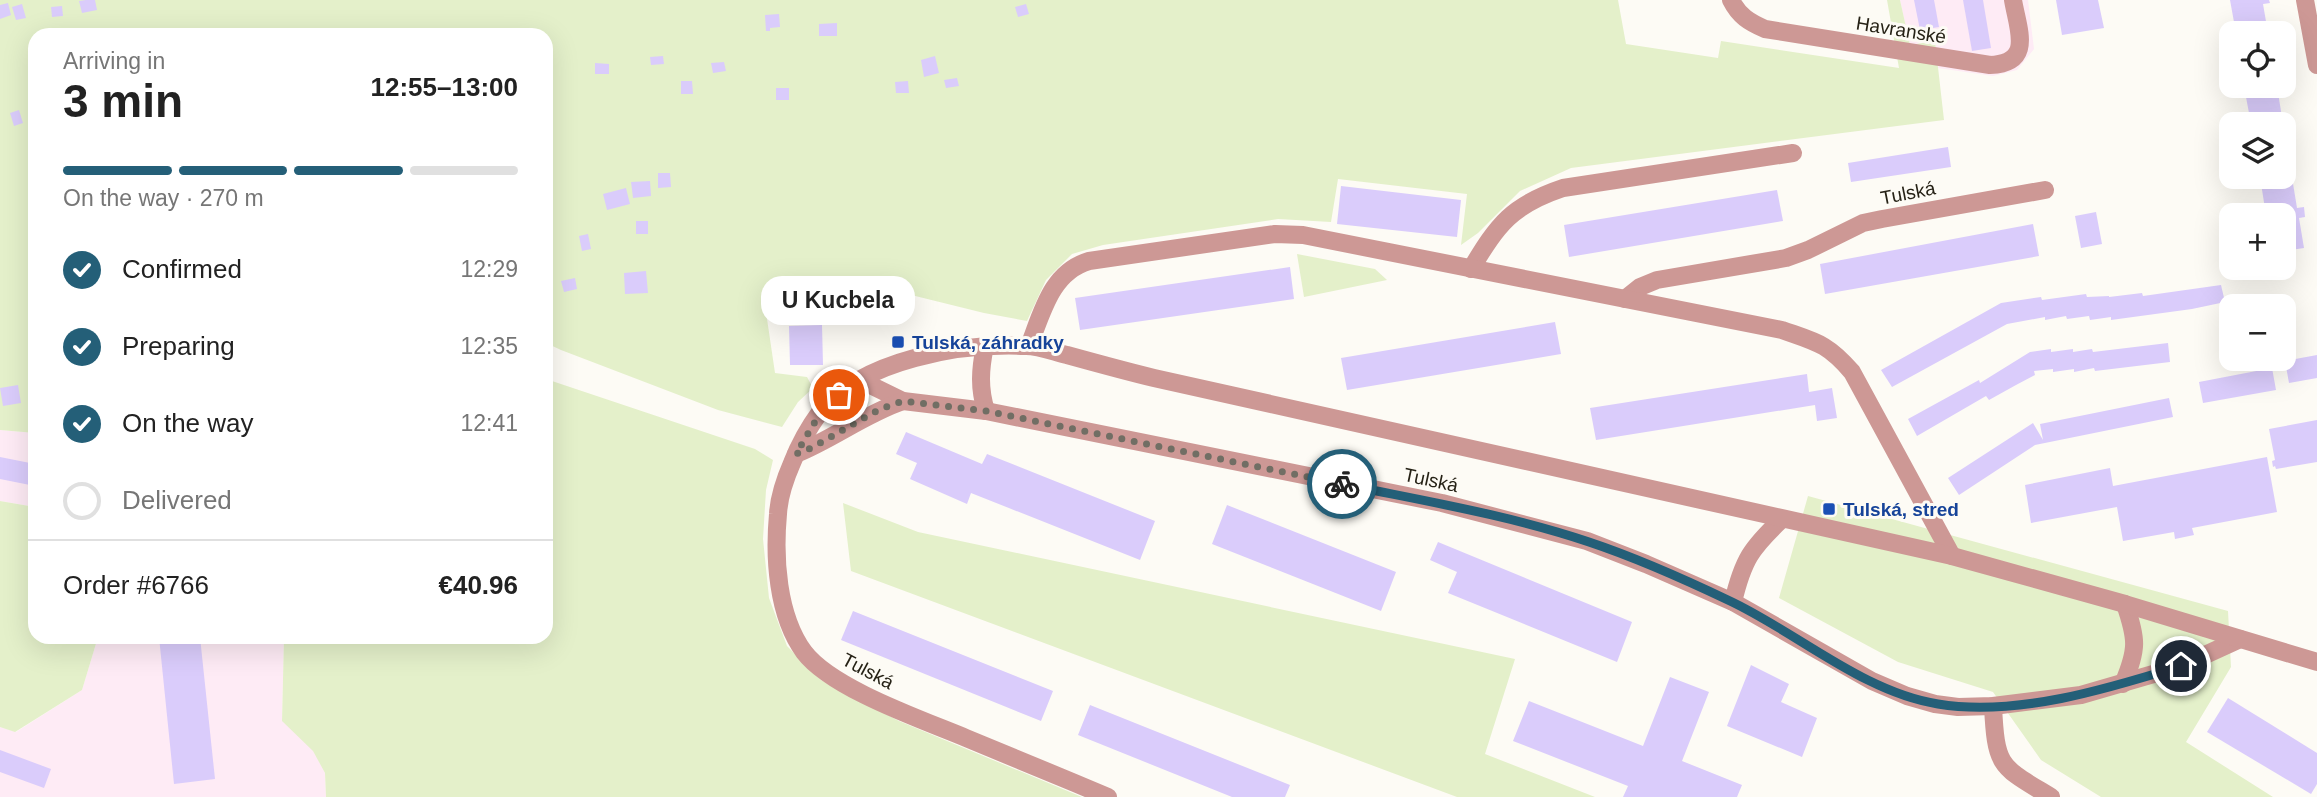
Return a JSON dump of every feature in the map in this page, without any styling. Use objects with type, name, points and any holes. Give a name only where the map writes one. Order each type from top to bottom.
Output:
[{"type":"street","name":"Havranské","points":[[1731,0],[1738,13],[1750,23],[1765,29],[1990,65],[2012,61],[2019,54],[2021,44],[2013,0]]},
{"type":"street","points":[[2305,0],[2317,65]]},
{"type":"street","points":[[1471,269],[1492,234],[1508,217],[1544,194],[1563,188],[1793,153]]},
{"type":"street","name":"Tulská","points":[[1625,299],[1640,287],[1657,280],[1786,258],[1863,223],[2045,190]]},
{"type":"street","points":[[1029,346],[1055,286],[1075,265],[1282,234],[1303,235],[1782,330],[1822,344],[1838,356],[1852,372],[1952,556]]},
{"type":"street","points":[[985,346],[980,369],[980,393],[986,411]]},
{"type":"street","name":"Tulská","points":[[1108,797],[867,695],[823,670],[804,652],[793,632],[784,605],[777,556],[778,507],[784,482],[796,454],[822,410],[860,380],[901,361],[928,354],[985,346],[1029,346],[1145,375],[1952,556],[2125,604],[2317,662]]},
{"type":"street","name":"Tulská","points":[[860,380],[903,401],[986,411],[1442,503],[1616,552],[1733,602],[1871,681],[1935,704],[1958,707],[1993,706],[2081,695],[2181,666],[2240,639]]},
{"type":"street","name":"Tulská","points":[[796,454],[880,409],[903,401]]},
{"type":"street","points":[[1733,602],[1739,575],[1747,558],[1758,542],[1782,519]]},
{"type":"street","points":[[2123,684],[2133,661],[2135,644],[2133,627],[2125,604]]},
{"type":"street","points":[[1993,706],[1995,744],[2000,760],[2012,773],[2051,797]]},
{"type":"shaded area","points":[[1900,0],[2028,0],[2034,49],[2017,70],[1993,76],[1938,68],[1935,41],[1910,45]]},
{"type":"shaded area","points":[[0,430],[28,432],[28,506],[0,501]]},
{"type":"shaded area","points":[[96,644],[284,644],[282,720],[313,750],[325,773],[326,797],[0,797],[0,727],[16,732],[82,690]]},
{"type":"green space","points":[[0,0],[1618,0],[1626,44],[1718,58],[1721,41],[1899,68],[1887,0],[1900,0],[1910,45],[1935,41],[1944,120],[1571,168],[1520,191],[1478,233],[1461,245],[1467,194],[1338,179],[1331,222],[1278,219],[1103,245],[1072,254],[1046,280],[1027,321],[891,290],[871,292],[827,305],[766,312],[775,373],[807,377],[813,388],[798,402],[782,427],[718,410],[553,346],[553,28],[28,28],[28,432],[0,430]]},
{"type":"green space","points":[[1297,254],[1375,269],[1387,280],[1304,297]]},
{"type":"green space","points":[[553,381],[755,449],[773,460],[766,490],[763,539],[769,598],[787,646],[821,680],[899,721],[1082,797],[326,797],[325,773],[313,751],[282,721],[284,644],[553,644]]},
{"type":"green space","points":[[1808,496],[2228,611],[2231,667],[2186,742],[2273,797],[2101,797],[2041,760],[1993,692],[1898,662],[1779,598]]},
{"type":"green space","points":[[0,501],[28,506],[28,644],[96,644],[82,690],[15,732],[0,727]]},
{"type":"green space","points":[[843,503],[918,532],[1515,659],[1485,754],[1595,797],[1457,797],[851,571]]},
{"type":"building","points":[[95,0],[97,10],[82,13],[79,1]]},
{"type":"building","points":[[1914,0],[1934,0],[1939,27],[1920,30]]},
{"type":"building","points":[[1963,0],[1983,0],[1991,48],[1972,51]]},
{"type":"building","points":[[2056,0],[2098,0],[2104,28],[2062,35]]},
{"type":"building","points":[[2230,0],[2269,0],[2270,3],[2263,4],[2266,21],[2234,21]]},
{"type":"building","points":[[8,3],[11,15],[0,19],[0,5]]},
{"type":"building","points":[[22,4],[26,18],[16,20],[12,7]]},
{"type":"building","points":[[1026,4],[1029,14],[1018,17],[1015,7]]},
{"type":"building","points":[[62,6],[63,16],[52,17],[51,7]]},
{"type":"building","points":[[779,14],[780,27],[766,31],[765,15]]},
{"type":"building","points":[[837,23],[837,36],[819,36],[819,24]]},
{"type":"building","points":[[663,56],[664,64],[651,65],[650,57]]},
{"type":"building","points":[[935,56],[939,73],[924,77],[921,60]]},
{"type":"building","points":[[724,62],[726,71],[713,73],[711,63]]},
{"type":"building","points":[[595,63],[609,64],[609,74],[595,74]]},
{"type":"building","points":[[957,78],[959,86],[946,88],[944,80]]},
{"type":"building","points":[[681,81],[692,81],[693,94],[681,94]]},
{"type":"building","points":[[908,81],[909,93],[896,93],[895,82]]},
{"type":"building","points":[[776,88],[789,88],[789,100],[776,100]]},
{"type":"building","points":[[2246,98],[2279,98],[2281,112],[2249,112]]},
{"type":"building","points":[[19,110],[23,123],[14,126],[10,113]]},
{"type":"building","points":[[1948,147],[1951,167],[1851,182],[1848,163]]},
{"type":"building","points":[[658,173],[670,173],[671,187],[658,188]]},
{"type":"building","points":[[650,181],[651,196],[633,198],[631,182]]},
{"type":"building","points":[[1341,186],[1461,200],[1457,237],[1337,224]]},
{"type":"building","points":[[626,188],[630,204],[607,210],[603,194]]},
{"type":"building","points":[[2262,189],[2294,189],[2297,208],[2304,207],[2305,217],[2299,218],[2304,248],[2296,249],[2296,203],[2264,203]]},
{"type":"building","points":[[1777,190],[1783,221],[1569,257],[1564,225]]},
{"type":"building","points":[[2096,212],[2102,244],[2081,248],[2075,216]]},
{"type":"building","points":[[636,221],[648,221],[648,234],[636,234]]},
{"type":"building","points":[[2033,224],[2039,256],[1825,294],[1820,264]]},
{"type":"building","points":[[588,234],[591,249],[582,251],[579,236]]},
{"type":"building","points":[[1290,267],[1294,299],[1080,330],[1075,298]]},
{"type":"building","points":[[646,271],[648,293],[625,294],[624,273]]},
{"type":"building","points":[[575,278],[577,289],[564,292],[561,281]]},
{"type":"building","points":[[2221,285],[2223,294],[2219,294],[2219,303],[2192,309],[2111,320],[2111,317],[2090,320],[2089,316],[2067,319],[2066,316],[2007,324],[1892,387],[1881,370],[2001,303],[2086,294],[2087,297],[2109,297],[2142,293],[2143,296]]},
{"type":"building","points":[[1555,322],[1561,354],[1347,390],[1341,358]]},
{"type":"building","points":[[822,325],[823,365],[790,365],[789,326]]},
{"type":"building","points":[[2168,343],[2170,362],[2095,371],[2094,368],[2074,372],[2074,369],[2034,371],[2035,375],[1989,400],[1986,396],[1917,436],[1908,419],[1979,380],[1980,383],[2030,352],[2092,349],[2093,352]]},
{"type":"building","points":[[2317,355],[2317,378],[2289,383],[2287,371],[2296,371],[2296,359]]},
{"type":"building","points":[[2256,371],[2273,371],[2276,390],[2203,403],[2199,382]]},
{"type":"building","points":[[1807,374],[1809,392],[1832,388],[1837,418],[1817,421],[1815,405],[1596,440],[1590,408]]},
{"type":"building","points":[[18,385],[21,403],[3,406],[0,388]]},
{"type":"building","points":[[2169,398],[2173,417],[2035,445],[1959,495],[1948,478],[2033,423],[2043,440],[2040,424]]},
{"type":"building","points":[[2317,420],[2317,462],[2276,469],[2273,467],[2272,461],[2275,460],[2269,429]]},
{"type":"building","points":[[906,432],[982,464],[987,454],[1155,521],[1140,560],[971,493],[967,504],[910,479],[917,463],[896,454]]},
{"type":"building","points":[[0,457],[28,463],[28,485],[0,479]]},
{"type":"building","points":[[2267,457],[2277,512],[2192,528],[2194,535],[2175,539],[2174,532],[2123,541],[2117,507],[2031,523],[2025,485],[2110,468],[2113,486]]},
{"type":"building","points":[[1227,505],[1396,572],[1381,611],[1212,544]]},
{"type":"building","points":[[1438,542],[1632,622],[1617,662],[1448,593],[1457,572],[1430,560]]},
{"type":"building","points":[[853,611],[1053,691],[1041,721],[841,640]]},
{"type":"building","points":[[160,644],[201,644],[215,779],[174,784]]},
{"type":"building","points":[[1751,665],[1789,684],[1781,702],[1817,718],[1802,757],[1727,726]]},
{"type":"building","points":[[1670,677],[1709,692],[1682,761],[1742,785],[1737,797],[1623,797],[1628,786],[1513,741],[1529,701],[1643,746]]},
{"type":"building","points":[[2228,698],[2317,753],[2317,784],[2311,794],[2207,732]]},
{"type":"building","points":[[1090,705],[1290,785],[1285,797],[1232,797],[1078,735]]},
{"type":"building","points":[[0,750],[51,769],[44,788],[0,772]]},
{"type":"way so far","points":[[839,395],[822,410],[796,454],[880,409],[903,401],[986,411],[1342,484]]},
{"type":"place","name":"Tulská, záhradky","points":[[898,342]]},
{"type":"place","name":"U Kucbela","points":[[839,395]]},
{"type":"place","name":"Tulská, stred","points":[[1829,509]]},
{"type":"route","points":[[1342,484],[1442,503],[1587,541],[1733,602],[1871,681],[1935,704],[1958,707],[2037,702],[2081,695],[2181,666]]}]
